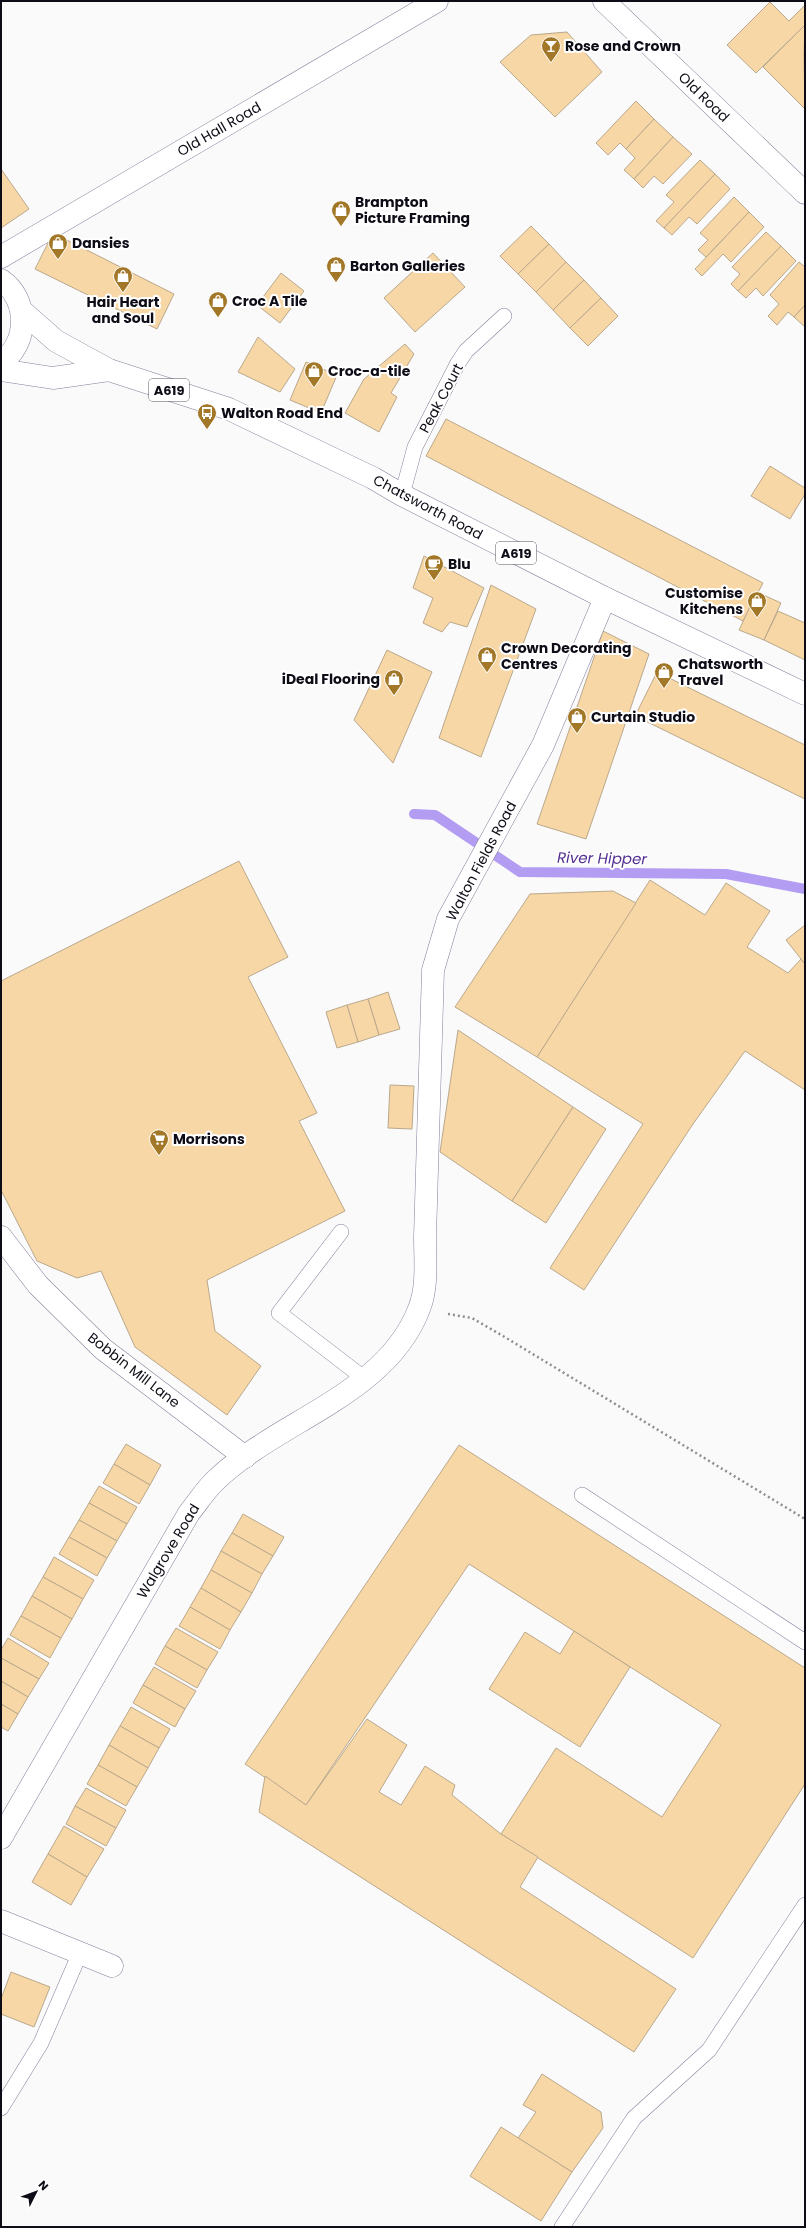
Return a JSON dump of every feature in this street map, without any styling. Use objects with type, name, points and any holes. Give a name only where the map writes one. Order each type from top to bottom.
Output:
[{"type":"main road","name":"Old Hall Road","points":[[1,257],[437,1]]},
{"type":"main road","name":"Old Road","points":[[604,1],[805,193]]},
{"type":"main road","points":[[1,280],[16,296],[22,312],[22,329],[17,345],[6,359],[1,362]]},
{"type":"main road","name":"Chatsworth Road","points":[[22,312],[56,341],[109,370],[229,409],[373,478],[402,495],[605,598],[805,694]]},
{"type":"main road","name":"Chatsworth Road","points":[[1,370],[53,378],[109,370]]},
{"type":"main road","name":"Walton Fields Road","points":[[424,1237],[433,970],[448,919],[472,873],[502,823],[543,745],[605,598]]},
{"type":"main road","name":"Bobbin Mill Lane","points":[[1,1237],[38,1285],[103,1349],[245,1457]]},
{"type":"main road","name":"Walgrove Road","points":[[1,1838],[189,1512],[216,1480],[245,1457],[365,1379],[398,1349],[420,1309],[426,1278],[424,1237]]},
{"type":"main road","points":[[1,1921],[112,1966]]},
{"type":"lane","name":"Peak Court","points":[[402,495],[415,447],[462,357],[466,351],[504,316]]},
{"type":"lane","points":[[341,1232],[279,1313],[365,1379]]},
{"type":"lane","points":[[582,1495],[805,1642]]},
{"type":"lane","points":[[562,2227],[634,2118],[709,2050],[805,1905]]},
{"type":"lane","points":[[1,2108],[41,2043],[80,1953]]},
{"type":"path","points":[[420,1309],[472,1318],[805,1519]]},
{"type":"building","points":[[770,2],[789,21],[805,5],[805,25],[756,73],[727,45]]},
{"type":"building","points":[[805,25],[804,55],[805,109],[763,67]]},
{"type":"building","points":[[567,32],[602,72],[555,117],[500,62],[531,35]]},
{"type":"building","points":[[636,101],[654,119],[626,149],[620,143],[608,155],[596,143]]},
{"type":"building","points":[[654,119],[673,137],[634,179],[624,170],[635,158],[626,149]]},
{"type":"building","points":[[673,137],[692,154],[663,184],[654,176],[643,188],[634,179]]},
{"type":"building","points":[[700,160],[715,174],[664,228],[656,221],[674,202],[666,195]]},
{"type":"building","points":[[1,169],[29,209],[1,228]]},
{"type":"building","points":[[715,174],[730,189],[697,224],[689,217],[672,235],[664,228]]},
{"type":"building","points":[[734,197],[749,212],[706,257],[698,250],[708,240],[700,233]]},
{"type":"building","points":[[749,212],[764,227],[731,262],[723,254],[702,276],[695,269]]},
{"type":"building","points":[[531,226],[549,244],[518,274],[500,256]]},
{"type":"building","points":[[766,232],[781,246],[738,291],[731,284],[740,274],[732,267]]},
{"type":"building","points":[[53,233],[174,294],[157,329],[35,269]]},
{"type":"building","points":[[549,244],[566,262],[536,292],[518,274]]},
{"type":"building","points":[[781,246],[796,261],[763,296],[756,288],[746,298],[738,291]]},
{"type":"building","points":[[433,253],[465,287],[415,332],[384,298]]},
{"type":"building","points":[[566,262],[584,280],[553,310],[536,292]]},
{"type":"building","points":[[799,262],[805,267],[805,305],[794,317],[788,312],[777,325],[768,316],[779,304],[770,295]]},
{"type":"building","points":[[281,273],[304,291],[280,323],[257,305]]},
{"type":"building","points":[[584,280],[601,298],[570,328],[553,310]]},
{"type":"building","points":[[601,298],[618,316],[588,346],[570,328]]},
{"type":"building","points":[[805,305],[805,327],[794,317]]},
{"type":"building","points":[[258,337],[295,369],[280,392],[238,372]]},
{"type":"building","points":[[405,344],[414,354],[391,393],[397,397],[379,432],[345,413],[364,379]]},
{"type":"building","name":"Croc-a-tile","points":[[306,362],[337,375],[321,413],[290,400]]},
{"type":"building","points":[[446,419],[763,583],[743,621],[426,456]]},
{"type":"building","points":[[770,466],[805,488],[805,494],[790,519],[751,496]]},
{"type":"building","points":[[424,556],[484,588],[467,627],[450,622],[442,632],[423,623],[433,598],[413,588]]},
{"type":"building","name":"Crown Decorating Centres","points":[[491,585],[536,609],[481,757],[439,738]]},
{"type":"building","points":[[757,592],[781,603],[764,640],[739,630]]},
{"type":"building","points":[[778,611],[805,623],[805,660],[764,640]]},
{"type":"building","points":[[603,631],[649,654],[586,839],[537,824]]},
{"type":"building","name":"iDeal Flooring","points":[[387,650],[432,672],[393,763],[354,720]]},
{"type":"building","points":[[657,672],[805,745],[805,799],[635,716]]},
{"type":"building","name":"Morrisons","points":[[239,861],[288,957],[248,977],[317,1113],[299,1121],[345,1211],[207,1280],[215,1331],[261,1366],[227,1415],[135,1347],[101,1271],[77,1278],[37,1261],[1,1190],[1,981]]},
{"type":"building","points":[[650,880],[705,915],[726,883],[770,911],[747,947],[788,973],[801,959],[805,964],[805,1090],[745,1051],[693,1124],[584,1290],[550,1268],[643,1124],[537,1057]]},
{"type":"building","points":[[613,891],[636,903],[537,1057],[455,1007],[530,894]]},
{"type":"building","points":[[805,925],[805,964],[786,940]]},
{"type":"building","points":[[388,992],[400,1029],[379,1035],[368,999]]},
{"type":"building","points":[[368,999],[379,1035],[358,1042],[347,1005]]},
{"type":"building","points":[[347,1005],[358,1042],[337,1048],[326,1012]]},
{"type":"building","points":[[458,1030],[573,1107],[512,1201],[440,1152]]},
{"type":"building","points":[[390,1085],[414,1086],[412,1129],[388,1128]]},
{"type":"building","points":[[573,1107],[606,1129],[546,1223],[512,1201]]},
{"type":"building","points":[[126,1444],[161,1465],[150,1485],[114,1464]]},
{"type":"building","points":[[459,1445],[805,1668],[805,1784],[693,1958],[501,1834],[556,1748],[662,1817],[721,1725],[469,1564],[306,1805],[245,1764]]},
{"type":"building","points":[[114,1464],[150,1485],[139,1504],[103,1483]]},
{"type":"building","points":[[99,1486],[137,1507],[127,1524],[89,1503]]},
{"type":"building","points":[[89,1503],[127,1524],[117,1541],[79,1520]]},
{"type":"building","points":[[243,1514],[284,1537],[273,1556],[232,1533]]},
{"type":"building","points":[[79,1520],[117,1541],[107,1558],[69,1537]]},
{"type":"building","points":[[232,1533],[273,1556],[262,1574],[221,1551]]},
{"type":"building","points":[[69,1537],[107,1558],[97,1576],[59,1554]]},
{"type":"building","points":[[221,1551],[262,1574],[252,1593],[211,1570]]},
{"type":"building","points":[[54,1557],[94,1580],[83,1599],[43,1577]]},
{"type":"building","points":[[211,1570],[252,1593],[241,1612],[201,1588]]},
{"type":"building","points":[[43,1577],[83,1599],[72,1619],[32,1596]]},
{"type":"building","points":[[201,1588],[241,1612],[230,1630],[190,1607]]},
{"type":"building","points":[[32,1596],[72,1619],[61,1638],[21,1616]]},
{"type":"building","points":[[190,1607],[230,1630],[220,1649],[179,1626]]},
{"type":"building","points":[[21,1616],[61,1638],[50,1658],[10,1635]]},
{"type":"building","points":[[176,1628],[218,1652],[207,1670],[165,1646]]},
{"type":"building","points":[[574,1631],[630,1667],[580,1747],[489,1689],[525,1632],[560,1654]]},
{"type":"building","points":[[8,1638],[49,1663],[39,1679],[1,1658],[1,1650]]},
{"type":"building","points":[[165,1646],[207,1670],[197,1688],[155,1664]]},
{"type":"building","points":[[1,1658],[39,1679],[28,1697],[1,1681]]},
{"type":"building","points":[[154,1667],[196,1691],[185,1709],[143,1685]]},
{"type":"building","points":[[1,1681],[28,1697],[18,1714],[1,1704]]},
{"type":"building","points":[[143,1685],[185,1709],[175,1727],[133,1703]]},
{"type":"building","points":[[1,1704],[18,1714],[8,1731],[1,1727]]},
{"type":"building","points":[[131,1707],[170,1729],[159,1748],[120,1726]]},
{"type":"building","points":[[367,1719],[407,1745],[379,1792],[401,1805],[425,1766],[455,1785],[452,1795],[501,1834],[538,1857],[520,1887],[676,1989],[634,2052],[259,1812],[265,1776],[306,1805]]},
{"type":"building","points":[[120,1726],[159,1748],[148,1768],[109,1745]]},
{"type":"building","points":[[109,1745],[148,1768],[137,1787],[98,1765]]},
{"type":"building","points":[[98,1765],[137,1787],[126,1806],[87,1784]]},
{"type":"building","points":[[86,1788],[126,1810],[116,1828],[75,1806]]},
{"type":"building","points":[[75,1806],[116,1828],[106,1846],[66,1824]]},
{"type":"building","points":[[64,1826],[104,1849],[87,1877],[48,1854]]},
{"type":"building","points":[[48,1854],[87,1877],[71,1905],[32,1882]]},
{"type":"building","points":[[11,1972],[50,1987],[34,2027],[1,2014],[1,1999]]},
{"type":"building","points":[[542,2074],[601,2112],[603,2128],[572,2172],[518,2138],[536,2112],[523,2105]]},
{"type":"building","points":[[501,2127],[572,2172],[541,2221],[470,2176]]},
{"type":"waterway","name":"River Hipper","points":[[414,814],[435,815],[520,872],[726,874],[805,889]]},
{"type":"place","name":"Rose and Crown","points":[[551,63]]},
{"type":"place","name":"Brampton Picture Framing","points":[[341,227]]},
{"type":"place","name":"Dansies","points":[[58,260]]},
{"type":"place","name":"Barton Galleries","points":[[336,283]]},
{"type":"place","name":"Hair Heart and Soul","points":[[123,293]]},
{"type":"place","name":"Croc A Tile","points":[[218,318]]},
{"type":"place","name":"Croc-a-tile","points":[[314,388]]},
{"type":"place","name":"Walton Road End","points":[[207,430]]},
{"type":"place","name":"Blu","points":[[434,581]]},
{"type":"place","name":"Customise Kitchens","points":[[757,618]]},
{"type":"place","name":"Crown Decorating Centres","points":[[487,673]]},
{"type":"place","name":"Chatsworth Travel","points":[[664,689]]},
{"type":"place","name":"iDeal Flooring","points":[[394,696]]},
{"type":"place","name":"Curtain Studio","points":[[577,734]]},
{"type":"place","name":"Morrisons","points":[[159,1156]]}]
